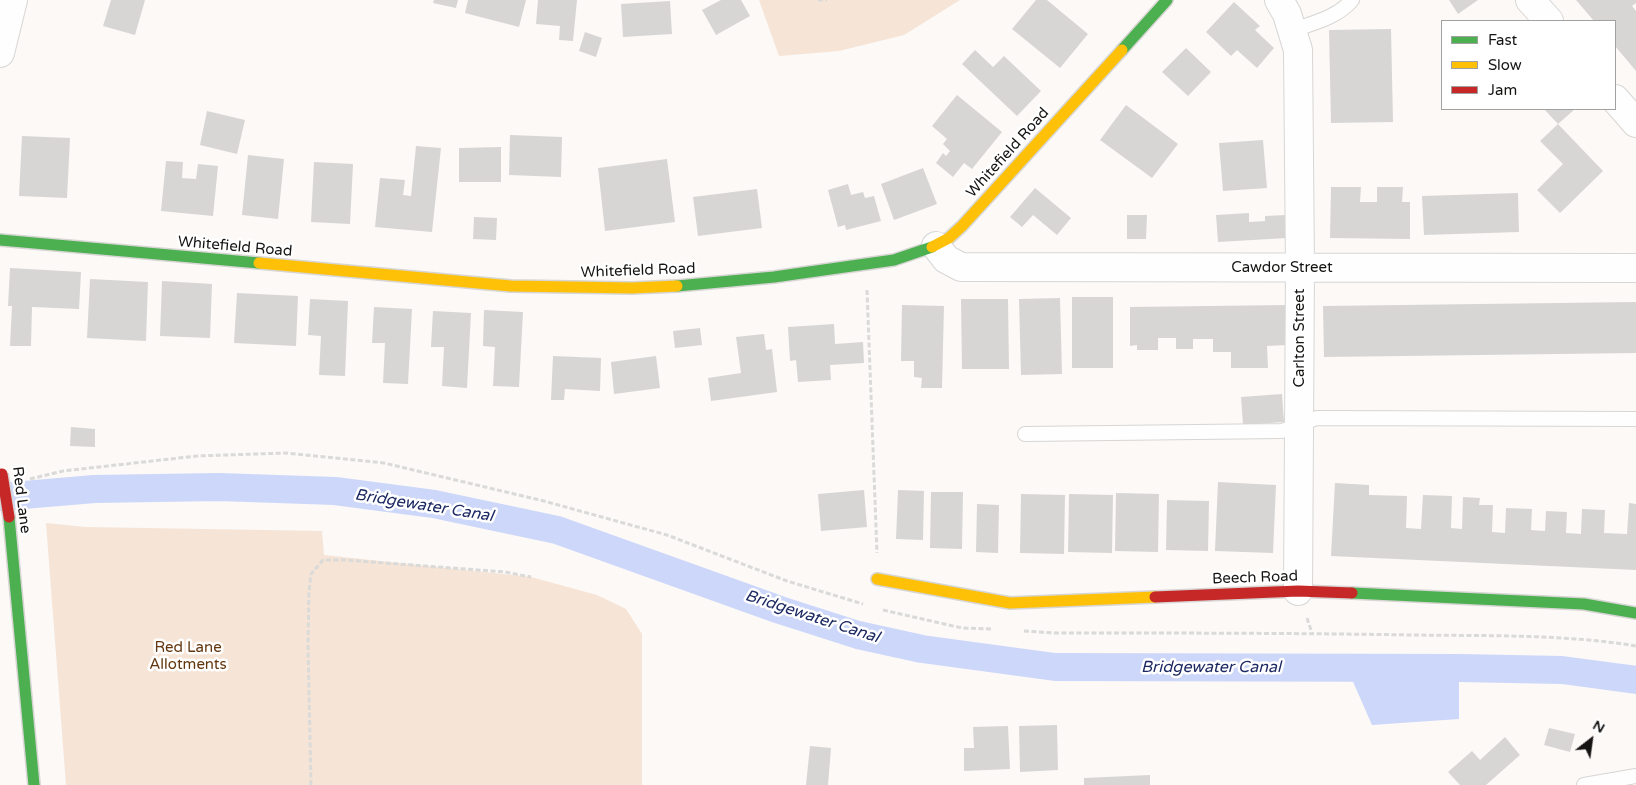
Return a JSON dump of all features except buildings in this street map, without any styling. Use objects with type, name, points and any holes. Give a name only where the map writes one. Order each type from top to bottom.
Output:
[{"type":"street","points":[[0,53],[13,0]]},
{"type":"street","name":"Whitefield Road","points":[[0,240],[511,286],[570,288],[698,285],[774,278],[894,260],[936,246],[948,238],[983,204],[1167,0]]},
{"type":"street","name":"Carlton Street","points":[[1279,0],[1287,14],[1298,50],[1300,268],[1298,591]]},
{"type":"street","points":[[1530,0],[1548,20]]},
{"type":"street","points":[[1616,99],[1636,123]]},
{"type":"street","name":"Cawdor Street","points":[[936,246],[946,259],[961,267],[1636,268]]},
{"type":"street","name":"Red Lane","points":[[2,470],[9,517],[34,785]]},
{"type":"street","name":"Beech Road","points":[[878,579],[1010,603],[1298,591],[1584,604],[1636,612]]},
{"type":"lane","points":[[1293,30],[1322,21],[1348,5],[1352,0]]},
{"type":"lane","points":[[1024,434],[1282,431],[1317,418],[1636,419]]},
{"type":"lane","points":[[1584,785],[1636,776]]},
{"type":"path","points":[[818,0],[827,0]]},
{"type":"path","points":[[866,264],[878,579]]},
{"type":"path","points":[[25,480],[63,471],[197,456],[285,453],[384,463],[544,501],[667,535],[787,581],[870,606]]},
{"type":"path","points":[[311,785],[308,645],[310,591],[311,574],[323,560],[346,560],[505,572],[531,577]]},
{"type":"path","points":[[880,609],[962,628],[999,630]]},
{"type":"path","points":[[1017,631],[1054,633],[1312,633],[1506,636],[1605,641],[1636,646]]},
{"type":"green space","points":[[759,0],[960,0],[904,35],[839,51],[779,56]]},
{"type":"green space","name":"Red Lane Allotments","points":[[46,523],[86,527],[322,531],[324,555],[531,577],[597,595],[626,609],[642,634],[642,785],[66,785]]},
{"type":"water","points":[[1347,668],[1459,668],[1459,719],[1372,725]]},
{"type":"waterway","name":"Bridgewater Canal","points":[[0,497],[94,489],[219,487],[335,491],[434,504],[557,530],[780,610],[858,635],[922,649],[1055,667],[1562,670],[1636,680]]},
{"type":"traffic: fast","points":[[1122,50],[1167,0]]},
{"type":"traffic: fast","points":[[0,240],[259,263]]},
{"type":"traffic: fast","points":[[677,286],[774,277],[894,260],[932,247]]},
{"type":"traffic: fast","points":[[9,517],[34,785]]},
{"type":"traffic: fast","points":[[1352,593],[1584,604],[1636,613]]},
{"type":"traffic: slow","points":[[932,247],[949,238],[962,226],[1122,50]]},
{"type":"traffic: slow","points":[[259,263],[511,286],[632,288],[677,286]]},
{"type":"traffic: slow","points":[[877,579],[1010,603],[1155,597]]},
{"type":"traffic: jam","points":[[2,474],[9,517]]},
{"type":"traffic: jam","points":[[1155,597],[1298,591],[1352,593]]}]
